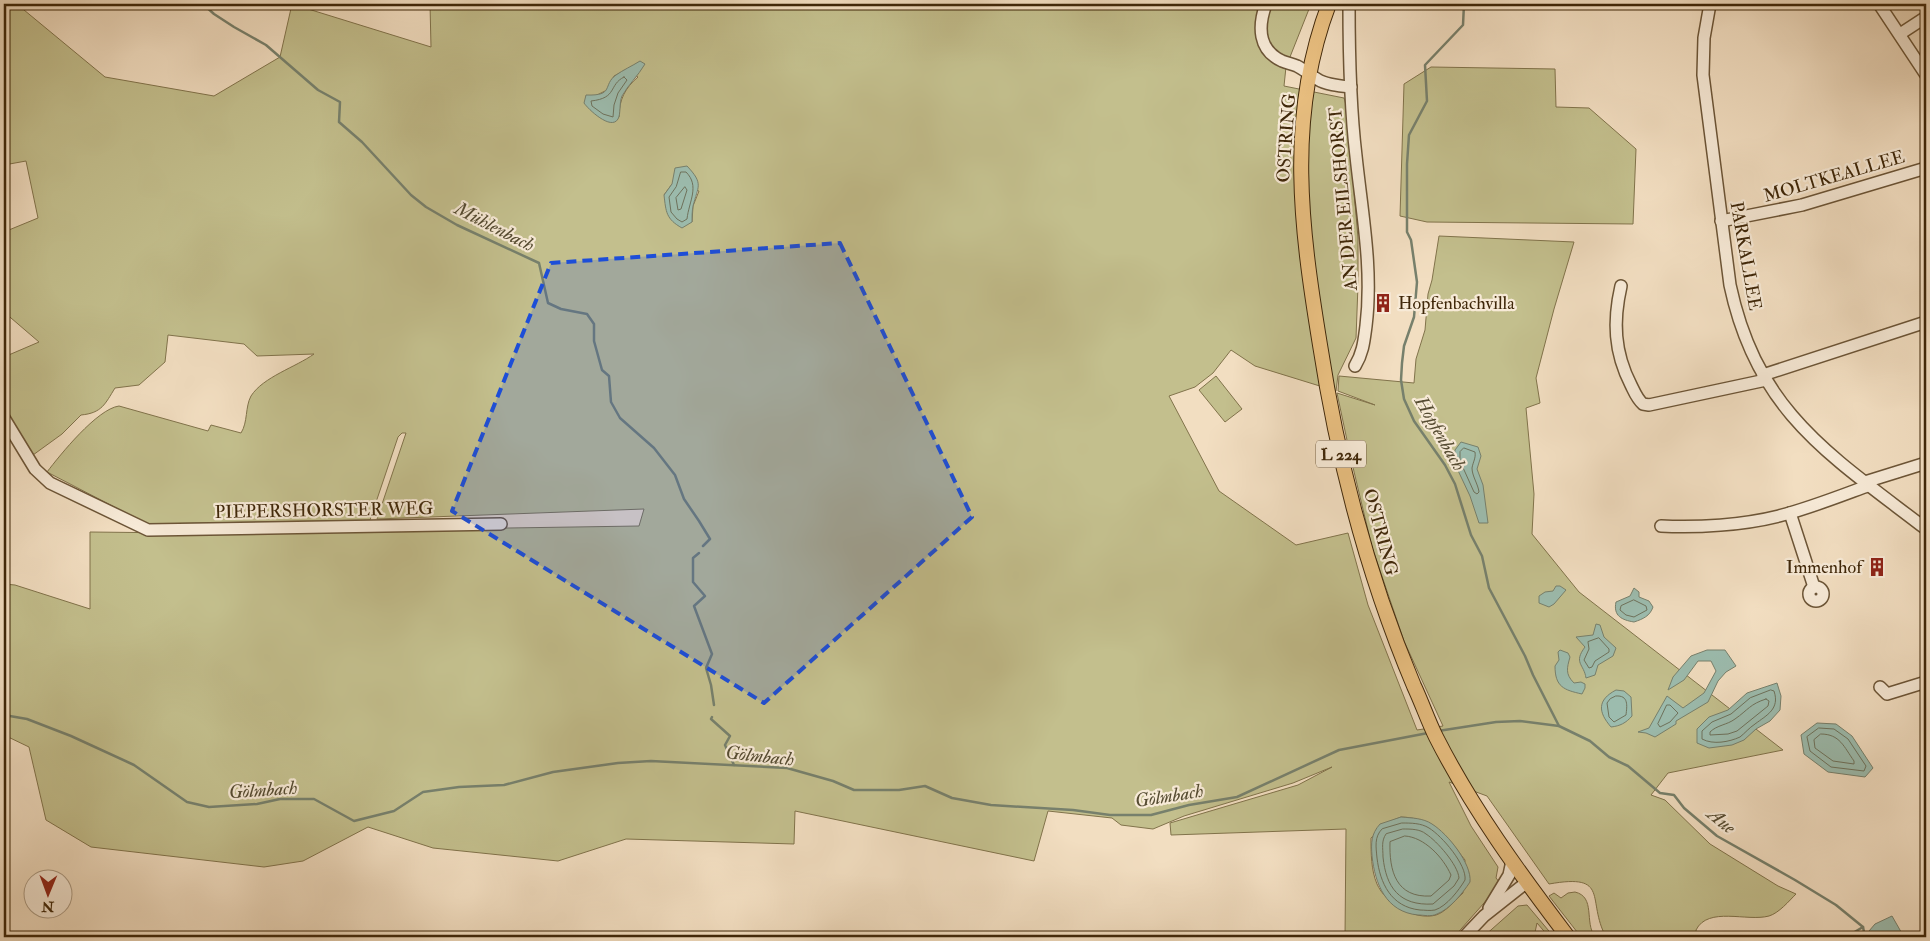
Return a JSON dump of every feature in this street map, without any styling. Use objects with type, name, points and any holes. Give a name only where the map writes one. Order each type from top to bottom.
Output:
[{"type":"main road","name":"OSTRING","points":[[1330,4],[1317,41],[1310,73],[1302,134],[1301,204],[1306,257],[1329,401],[1366,556],[1386,616],[1435,735],[1457,774],[1512,861],[1568,937]]},
{"type":"street","name":"AN DER EILSHORST","points":[[1266,4],[1260,29],[1263,44],[1281,60],[1310,73],[1318,80],[1351,87]]},
{"type":"street","name":"AN DER EILSHORST","points":[[1349,4],[1351,87],[1356,155],[1367,240],[1369,300],[1363,351],[1355,366]]},
{"type":"street","name":"PARKALLEE","points":[[1710,4],[1704,38],[1703,75],[1730,285],[1747,343],[1764,377],[1784,408],[1804,430],[1826,451],[1926,529]]},
{"type":"street","points":[[1880,4],[1926,75]]},
{"type":"street","points":[[1900,34],[1926,17]]},
{"type":"street","name":"MOLTKEALLEE","points":[[1722,221],[1802,205],[1926,168]]},
{"type":"street","points":[[1621,286],[1615,320],[1617,348],[1626,375],[1643,404],[1649,405],[1764,377],[1926,322]]},
{"type":"street","name":"PIEPERSHORSTER WEG","points":[[4,418],[35,469],[50,483],[148,530],[501,524]]},
{"type":"street","points":[[1661,526],[1685,527],[1742,522],[1790,513],[1926,462]]},
{"type":"street","points":[[1790,513],[1814,587]]},
{"type":"street","points":[[1880,687],[1887,694],[1926,682]]},
{"type":"street","points":[[1484,916],[1509,875],[1512,861]]},
{"type":"street","points":[[1503,886],[1515,881],[1527,882]]},
{"type":"street","points":[[1464,937],[1484,916],[1527,882]]},
{"type":"highlighted area","points":[[840,243],[972,517],[764,703],[452,511],[551,263]]},
{"type":"shaded area","points":[[4,4],[18,5],[105,77],[214,96],[280,57],[292,4],[431,47],[430,4],[1311,4],[1286,67],[1284,86],[1344,98],[1347,108],[1358,238],[1356,338],[1338,375],[1336,391],[1255,366],[1231,350],[1213,373],[1195,387],[1169,396],[1219,491],[1296,545],[1348,533],[1368,605],[1417,730],[1443,726],[1404,641],[1372,547],[1337,393],[1375,405],[1338,391],[1339,376],[1414,383],[1416,359],[1425,330],[1428,294],[1439,236],[1574,242],[1536,378],[1540,403],[1526,408],[1534,494],[1532,534],[1579,592],[1783,750],[1668,773],[1651,795],[1665,800],[1710,844],[1778,886],[1796,894],[1780,910],[1769,916],[1729,916],[1709,919],[1696,930],[1697,937],[1606,937],[1600,924],[1593,892],[1589,886],[1581,882],[1549,884],[1487,796],[1449,782],[1471,826],[1498,867],[1496,878],[1500,883],[1499,886],[1454,937],[1345,937],[1346,829],[1171,835],[1170,823],[1298,785],[1332,767],[1293,783],[1184,816],[1153,829],[1121,825],[1112,818],[1048,811],[1034,861],[795,811],[794,844],[626,839],[558,861],[433,848],[368,827],[303,861],[264,867],[91,847],[46,820],[29,747],[4,735],[4,584],[15,585],[90,609],[90,532],[182,533],[639,526],[644,509],[377,519],[406,433],[402,433],[398,437],[370,520],[147,524],[47,472],[70,444],[90,424],[100,415],[119,406],[208,431],[211,425],[241,433],[245,424],[249,400],[256,389],[271,378],[314,354],[257,356],[244,344],[168,335],[165,362],[139,385],[115,388],[102,407],[94,412],[81,415],[62,434],[33,455],[4,407],[4,357],[39,342],[4,312],[4,232],[38,218],[26,161],[4,165]],"holes":[[[626,70],[638,77],[624,95],[620,105],[619,117],[597,95],[607,90],[614,76]],[[672,184],[699,191],[693,206],[692,222],[664,195]],[[1401,817],[1412,818],[1431,825],[1452,843],[1465,860],[1463,893],[1447,909],[1436,915],[1428,916],[1410,913],[1394,904],[1381,891],[1372,867],[1371,838],[1391,821]]]},
{"type":"shaded area","points":[[1356,4],[1452,4],[1452,8],[1356,7]]},
{"type":"shaded area","points":[[1431,67],[1555,69],[1556,107],[1589,108],[1636,149],[1633,224],[1427,222],[1400,216],[1404,84]]},
{"type":"shaded area","points":[[1216,376],[1242,409],[1225,422],[1199,390]]},
{"type":"shaded area","points":[[1575,892],[1581,895],[1588,904],[1590,924],[1595,937],[1581,937],[1549,896],[1554,893],[1561,898],[1568,893]]},
{"type":"shaded area","points":[[1527,905],[1554,937],[1549,937],[1537,923],[1534,937],[1483,937],[1518,906]]},
{"type":"water","points":[[640,61],[645,64],[622,96],[619,117],[615,122],[605,121],[590,110],[584,103],[586,95],[605,92],[609,82],[616,75]]},
{"type":"water","points":[[687,166],[698,181],[698,189],[693,208],[692,222],[682,228],[670,218],[665,206],[664,195],[672,184],[675,168]]},
{"type":"water","points":[[1461,442],[1478,447],[1481,456],[1477,469],[1483,485],[1488,523],[1479,523],[1470,496],[1454,462],[1455,450]]},
{"type":"water","points":[[1556,586],[1566,590],[1554,604],[1549,607],[1539,603],[1539,596],[1545,592],[1553,591]]},
{"type":"water","points":[[1634,588],[1639,592],[1639,597],[1649,601],[1653,607],[1646,617],[1634,622],[1619,616],[1615,607],[1616,602],[1630,596]]},
{"type":"water","points":[[1596,624],[1600,625],[1604,637],[1616,648],[1613,656],[1598,665],[1595,675],[1586,678],[1580,663],[1580,657],[1585,647],[1576,637],[1593,635]]},
{"type":"water","points":[[1560,650],[1568,653],[1570,657],[1568,671],[1571,680],[1574,683],[1581,682],[1585,684],[1582,694],[1566,689],[1557,679],[1555,666],[1559,660],[1558,652]]},
{"type":"water","points":[[1707,650],[1725,650],[1736,666],[1726,672],[1718,681],[1708,702],[1676,721],[1676,724],[1655,737],[1638,732],[1649,728],[1667,696],[1683,708],[1704,693],[1716,671],[1711,661],[1698,661],[1684,680],[1668,690],[1673,677],[1691,656]]},
{"type":"water","points":[[1777,683],[1781,696],[1780,710],[1770,721],[1756,729],[1744,740],[1732,745],[1709,748],[1697,743],[1697,729],[1709,717],[1728,710],[1747,693]]},
{"type":"water","points":[[1616,690],[1624,691],[1631,697],[1632,716],[1623,724],[1611,727],[1601,707],[1605,698]]},
{"type":"water","points":[[1817,723],[1836,724],[1852,736],[1873,768],[1865,777],[1828,772],[1804,754],[1801,735]]},
{"type":"water","points":[[1401,817],[1425,821],[1438,829],[1458,850],[1470,875],[1470,882],[1459,896],[1451,905],[1435,915],[1407,913],[1390,902],[1379,886],[1372,851],[1373,835],[1380,824]]},
{"type":"water","points":[[1892,916],[1904,937],[1870,937],[1869,931],[1875,924]]},
{"type":"waterway","name":"Mühlenbach","points":[[203,4],[214,14],[266,45],[318,90],[340,102],[339,122],[362,142],[411,195],[426,207],[457,225],[539,263],[548,303],[561,309],[587,314],[594,324],[594,341],[602,370],[609,376],[611,402],[620,418],[654,448],[675,475],[684,499],[710,539],[703,546]]},
{"type":"waterway","name":"Hopfenbach","points":[[1464,4],[1463,25],[1425,65],[1427,101],[1409,135],[1407,232],[1411,240],[1417,282],[1414,317],[1404,346],[1401,380],[1404,399],[1414,421],[1445,465],[1455,484],[1471,535],[1482,556],[1489,588],[1559,726]]},
{"type":"waterway","name":"Mühlenbach","points":[[699,553],[693,558],[693,582],[705,596],[694,606],[712,654],[706,668],[714,705]]},
{"type":"waterway","name":"Gölmbach","points":[[4,715],[27,719],[71,736],[134,765],[187,802],[209,807],[257,804],[280,799],[314,799],[354,821],[394,811],[423,792],[459,787],[504,785],[553,772],[618,763],[651,761],[787,768],[833,781],[854,790],[899,790],[925,786],[952,798],[991,805],[1073,810],[1110,815],[1151,815],[1189,805],[1237,797],[1339,750],[1428,733]]},
{"type":"waterway","name":"Mühlenbach","points":[[712,717],[711,719],[730,736],[725,745],[734,765]]},
{"type":"waterway","name":"Aue","points":[[1438,731],[1496,722],[1520,721],[1559,726],[1590,741],[1609,757],[1628,766],[1660,793],[1674,795],[1684,808],[1717,836],[1836,905],[1863,927],[1865,937]]},
{"type":"waterway","points":[[1846,937],[1863,927]]},
{"type":"place","name":"Hopfenbachvilla","points":[[1383,303]]},
{"type":"place","name":"Immenhof","points":[[1877,567]]}]
